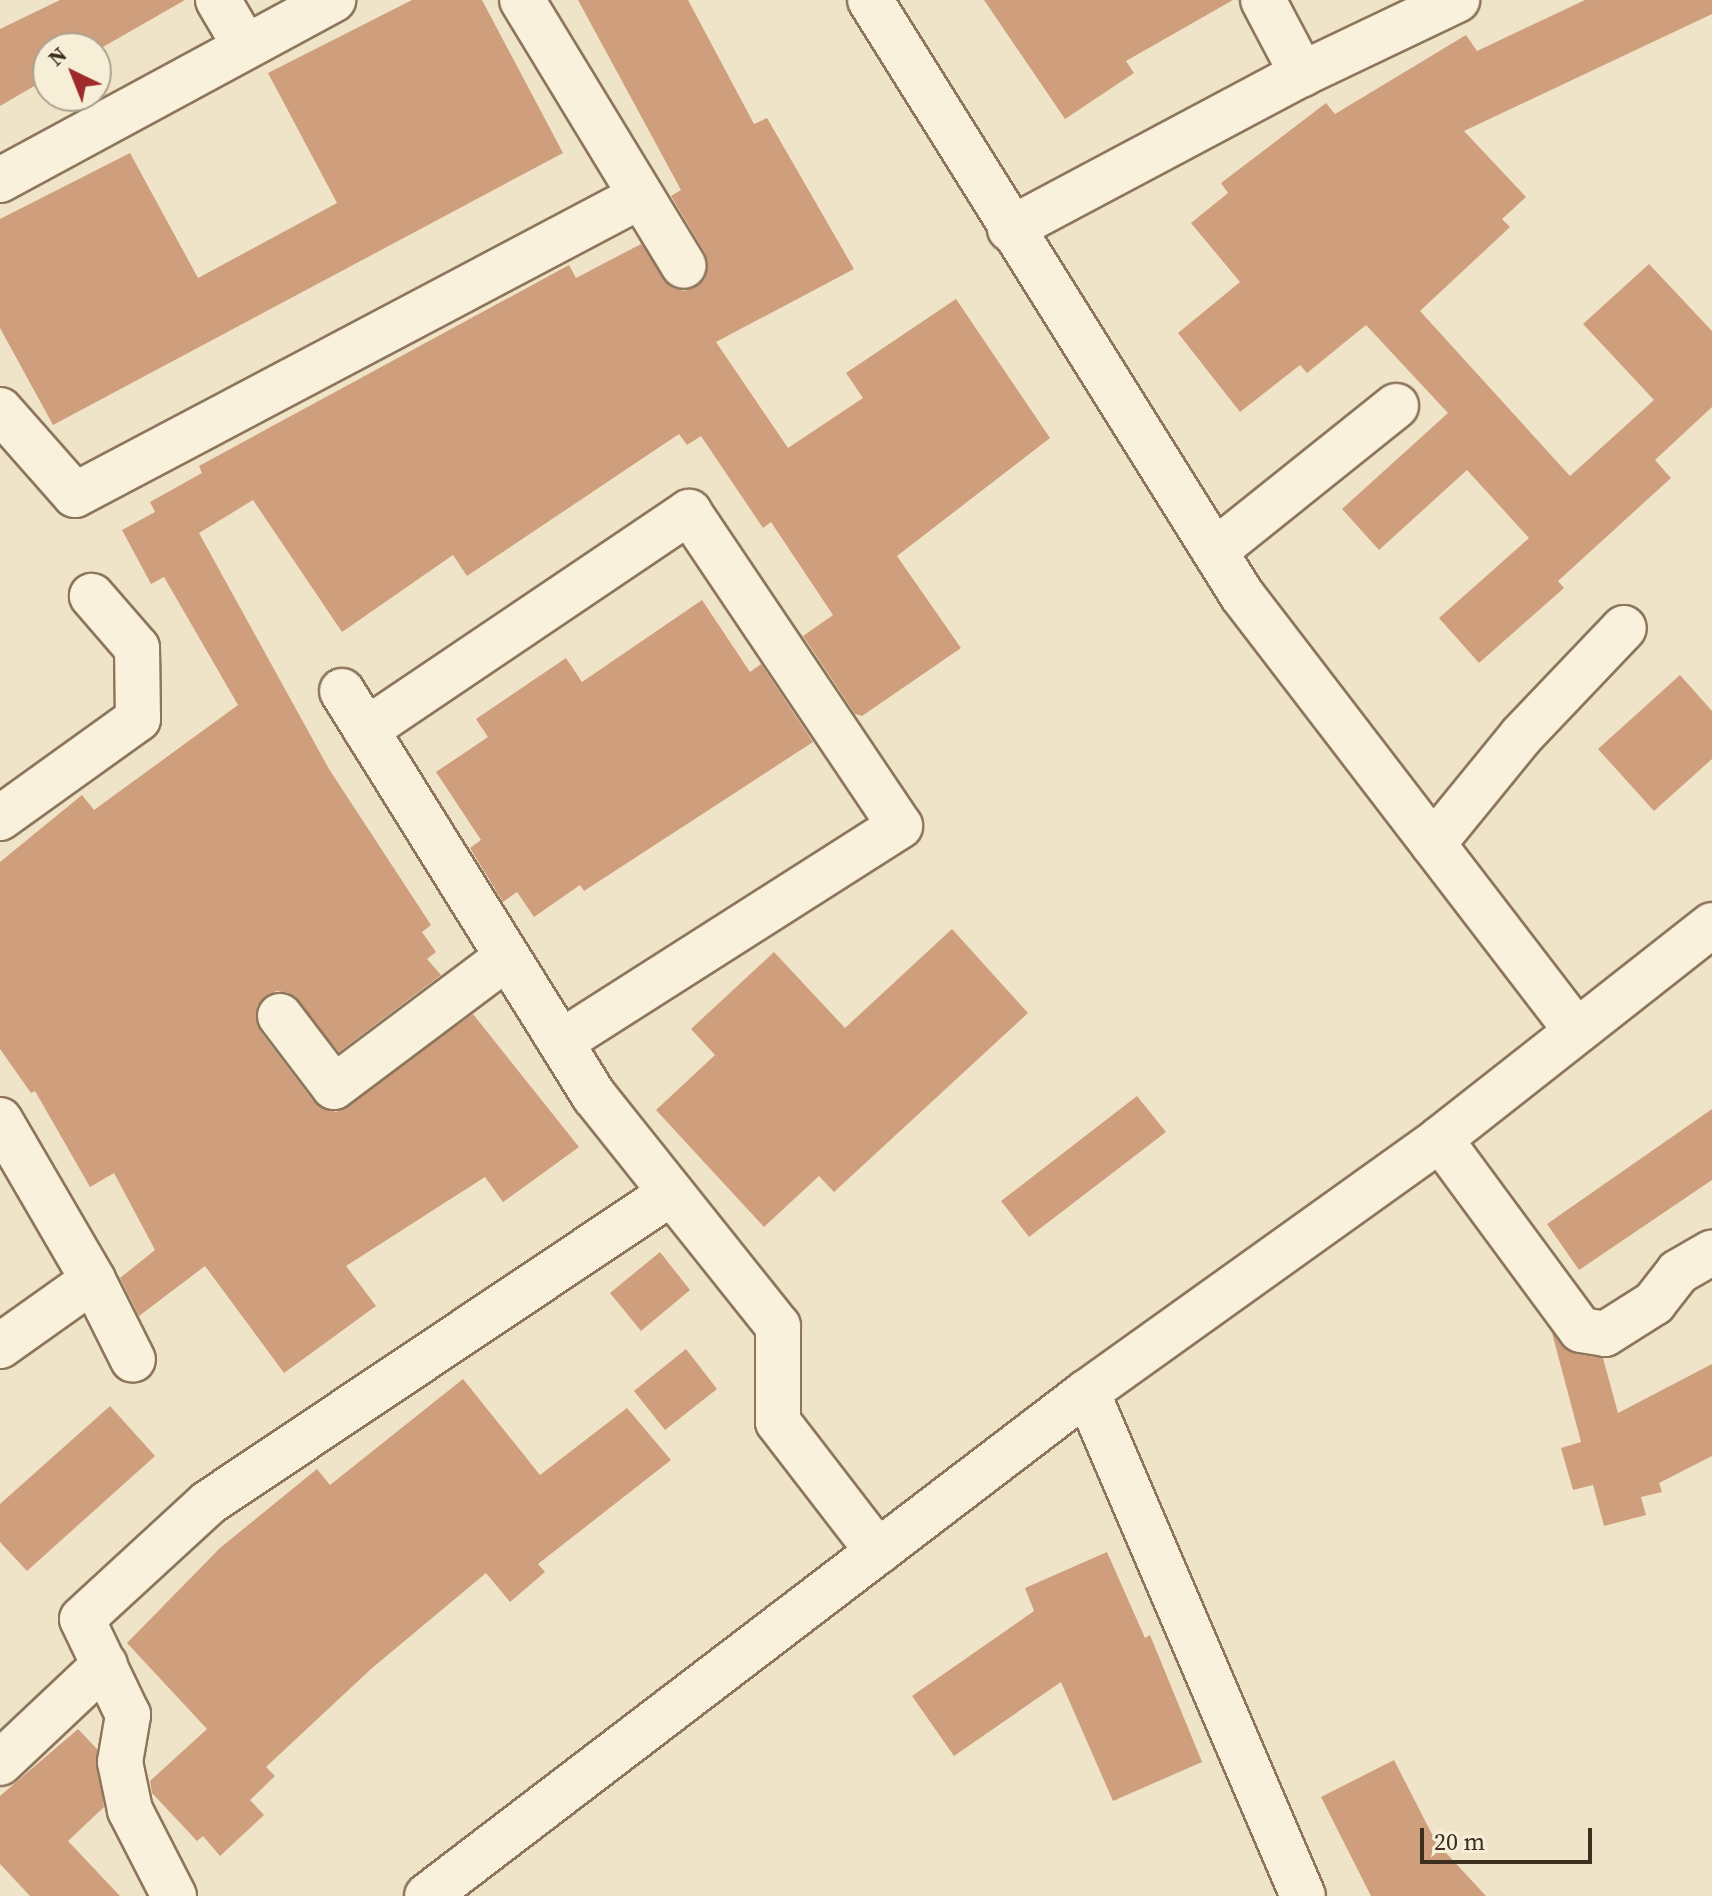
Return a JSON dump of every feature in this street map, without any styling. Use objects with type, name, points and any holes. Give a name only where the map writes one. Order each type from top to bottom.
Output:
[{"type":"street","points":[[218,0],[245,46]]},
{"type":"street","points":[[0,180],[333,0]]},
{"type":"street","points":[[522,0],[684,266]]},
{"type":"street","points":[[870,0],[1010,229],[1242,595],[1575,1029]]},
{"type":"street","points":[[1263,0],[1302,74]]},
{"type":"street","points":[[1010,229],[1302,74],[1457,0]]},
{"type":"street","points":[[0,410],[75,495],[641,196]]},
{"type":"street","points":[[1215,551],[1396,406]]},
{"type":"street","points":[[366,730],[689,512],[900,826],[561,1042]]},
{"type":"street","points":[[0,818],[138,719],[137,648],[92,596]]},
{"type":"street","points":[[1433,844],[1521,736],[1624,628]]},
{"type":"street","points":[[342,691],[595,1097],[778,1326],[778,1422],[878,1552]]},
{"type":"street","points":[[427,1896],[1087,1392],[1440,1139],[1575,1029],[1712,925]]},
{"type":"street","points":[[280,1016],[334,1087],[507,957]]},
{"type":"street","points":[[0,1120],[93,1280],[133,1360]]},
{"type":"street","points":[[1440,1139],[1581,1330],[1605,1334],[1654,1303],[1678,1272],[1712,1252]]},
{"type":"street","points":[[174,1896],[130,1810],[120,1762],[128,1715],[82,1619],[208,1503],[671,1193]]},
{"type":"street","points":[[0,1346],[93,1280]]},
{"type":"street","points":[[1087,1392],[1303,1896]]},
{"type":"street","points":[[0,1763],[105,1664]]},
{"type":"building","points":[[60,0],[185,0],[112,42],[112,32],[32,32],[32,87],[0,106],[0,29]]},
{"type":"building","points":[[412,0],[482,0],[563,153],[53,425],[0,328],[0,219],[130,153],[198,278],[337,203],[268,73]]},
{"type":"building","points":[[578,0],[688,0],[754,124],[767,118],[854,269],[716,342],[788,448],[863,398],[846,373],[956,299],[1050,438],[897,556],[961,648],[862,716],[855,714],[803,636],[833,615],[771,522],[763,528],[701,436],[687,445],[679,434],[467,576],[453,555],[342,632],[253,500],[199,533],[329,769],[431,925],[422,932],[436,952],[427,959],[441,975],[339,1052],[289,993],[276,991],[257,1006],[260,1031],[314,1102],[336,1112],[473,1014],[579,1147],[503,1202],[485,1177],[346,1266],[376,1306],[284,1373],[205,1266],[139,1316],[120,1278],[155,1250],[114,1173],[90,1187],[35,1091],[31,1093],[0,1049],[0,862],[82,795],[94,810],[238,705],[164,577],[151,584],[122,530],[155,512],[150,502],[202,473],[199,466],[569,265],[576,278],[641,244],[673,288],[685,291],[705,279],[705,253],[671,196],[681,190]]},
{"type":"building","points":[[984,0],[1233,0],[1126,61],[1134,73],[1065,119]]},
{"type":"building","points":[[1585,0],[1712,0],[1712,14],[1464,131],[1526,197],[1502,219],[1510,227],[1420,311],[1570,476],[1654,400],[1583,324],[1649,264],[1712,331],[1712,407],[1655,460],[1671,478],[1558,581],[1564,588],[1479,663],[1439,618],[1529,538],[1467,470],[1379,550],[1342,509],[1448,413],[1366,325],[1307,373],[1300,365],[1240,412],[1178,333],[1240,282],[1191,223],[1228,193],[1221,183],[1326,103],[1335,114],[1466,35],[1477,51]]},
{"type":"building","points":[[702,600],[750,672],[761,664],[813,742],[584,891],[580,885],[534,917],[517,892],[503,902],[470,848],[481,840],[436,772],[488,737],[476,719],[566,658],[582,682]]},
{"type":"building","points":[[1680,675],[1712,711],[1712,759],[1654,811],[1598,749]]},
{"type":"building","points":[[952,929],[1028,1013],[834,1192],[819,1176],[764,1227],[656,1110],[715,1055],[691,1029],[774,952],[845,1028]]},
{"type":"building","points":[[1137,1096],[1166,1132],[1029,1237],[1001,1201]]},
{"type":"building","points":[[1712,1109],[1712,1180],[1579,1270],[1547,1224]]},
{"type":"building","points":[[660,1252],[690,1290],[641,1331],[610,1293]]},
{"type":"building","points":[[1552,1333],[1576,1354],[1603,1358],[1618,1413],[1712,1364],[1712,1456],[1659,1483],[1662,1492],[1641,1497],[1646,1515],[1604,1526],[1593,1485],[1573,1490],[1561,1448],[1581,1442]]},
{"type":"building","points":[[686,1349],[717,1389],[665,1430],[634,1391]]},
{"type":"building","points":[[463,1379],[540,1475],[627,1408],[671,1460],[538,1564],[545,1572],[510,1602],[486,1573],[371,1669],[266,1767],[275,1776],[250,1800],[264,1815],[220,1856],[203,1836],[197,1841],[152,1793],[150,1781],[207,1729],[127,1643],[220,1548],[317,1469],[330,1485]]},
{"type":"building","points":[[110,1406],[155,1456],[27,1571],[0,1542],[0,1504]]},
{"type":"building","points":[[1107,1552],[1145,1638],[1150,1635],[1202,1762],[1113,1801],[1061,1682],[954,1756],[912,1696],[1034,1611],[1025,1588]]},
{"type":"building","points":[[78,1729],[97,1749],[104,1807],[68,1841],[120,1896],[30,1896],[0,1864],[0,1796]]},
{"type":"building","points":[[1394,1760],[1436,1842],[1486,1896],[1371,1896],[1321,1797]]}]
